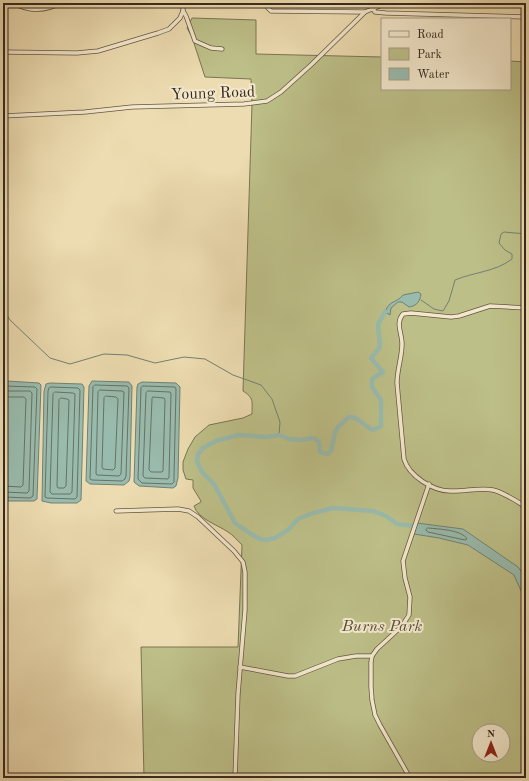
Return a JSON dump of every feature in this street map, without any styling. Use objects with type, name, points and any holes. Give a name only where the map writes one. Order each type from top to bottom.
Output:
[{"type":"street","points":[[14,3],[21,7],[39,10],[49,8],[60,3]]},
{"type":"street","points":[[3,52],[77,53],[98,51],[164,32],[175,24],[180,18],[183,11],[183,3]]},
{"type":"street","points":[[266,3],[271,11],[365,12]]},
{"type":"street","name":"Young Road","points":[[3,116],[85,112],[128,107],[244,104],[266,101],[281,92],[297,78],[365,12],[387,3]]},
{"type":"street","points":[[373,9],[375,12],[387,13],[526,17]]},
{"type":"street","points":[[183,11],[195,42],[211,48],[222,50]]},
{"type":"street","points":[[526,308],[494,305],[454,317],[407,313],[403,314],[400,316],[398,322],[402,343],[397,372],[404,459],[408,468],[413,474],[429,484],[450,491],[479,489],[493,490],[526,507]]},
{"type":"street","points":[[410,778],[380,725],[374,711],[371,687],[372,656],[380,645],[402,626],[409,615],[410,597],[403,566],[404,557],[429,484]]},
{"type":"street","points":[[116,511],[178,509],[189,511],[198,517],[240,558],[244,566],[245,610],[237,711],[235,778]]},
{"type":"street","points":[[240,668],[295,676],[338,659],[356,656],[372,656]]},
{"type":"green space","name":"Burns Park","points":[[192,18],[256,20],[256,54],[381,57],[381,90],[511,90],[511,61],[526,62],[526,778],[144,778],[141,647],[238,647],[242,545],[230,533],[204,518],[196,511],[194,506],[201,501],[193,488],[193,480],[186,479],[183,470],[183,462],[195,437],[209,425],[243,418],[252,414],[252,400],[243,391],[252,104],[251,79],[205,77],[192,37],[187,28]]},
{"type":"water","points":[[418,292],[421,294],[421,297],[418,303],[414,306],[409,307],[402,302],[398,302],[391,308],[390,315],[385,312],[391,303],[401,298],[403,295]]},
{"type":"water","points":[[7,381],[39,383],[41,385],[37,499],[34,501],[3,501],[3,383]]},
{"type":"water","points":[[92,381],[129,382],[132,386],[130,477],[129,481],[124,485],[90,484],[86,481],[89,386]]},
{"type":"water","points":[[142,382],[176,383],[180,387],[178,478],[176,486],[173,488],[139,486],[134,482],[137,387],[138,384]]},
{"type":"water","points":[[46,384],[82,384],[84,387],[81,500],[77,503],[51,503],[42,501],[44,391]]},
{"type":"water","points":[[417,523],[463,529],[518,567],[526,578],[526,602],[514,575],[468,545],[414,534]]},
{"type":"waterway","points":[[421,300],[434,309],[443,311],[449,301],[455,280],[499,267],[512,259],[512,254],[505,250],[499,243],[501,234],[504,232],[526,234]]},
{"type":"waterway","points":[[3,309],[10,320],[50,358],[70,364],[104,354],[127,355],[155,363],[184,357],[205,359],[233,375],[261,385],[272,399],[280,422],[279,435]]},
{"type":"waterway","points":[[385,312],[378,324],[380,347],[371,358],[383,372],[372,379],[372,387],[381,400],[381,426],[373,430],[356,418],[349,417],[338,427],[335,432],[331,451],[327,454],[320,452],[319,442],[314,438],[299,440],[289,439],[279,435],[266,437],[238,435],[216,441],[203,448],[198,454],[197,461],[202,472],[214,484],[235,523],[260,539],[266,540],[275,538],[288,530],[298,519],[313,513],[333,508],[373,511],[386,516],[397,524],[414,526]]}]
